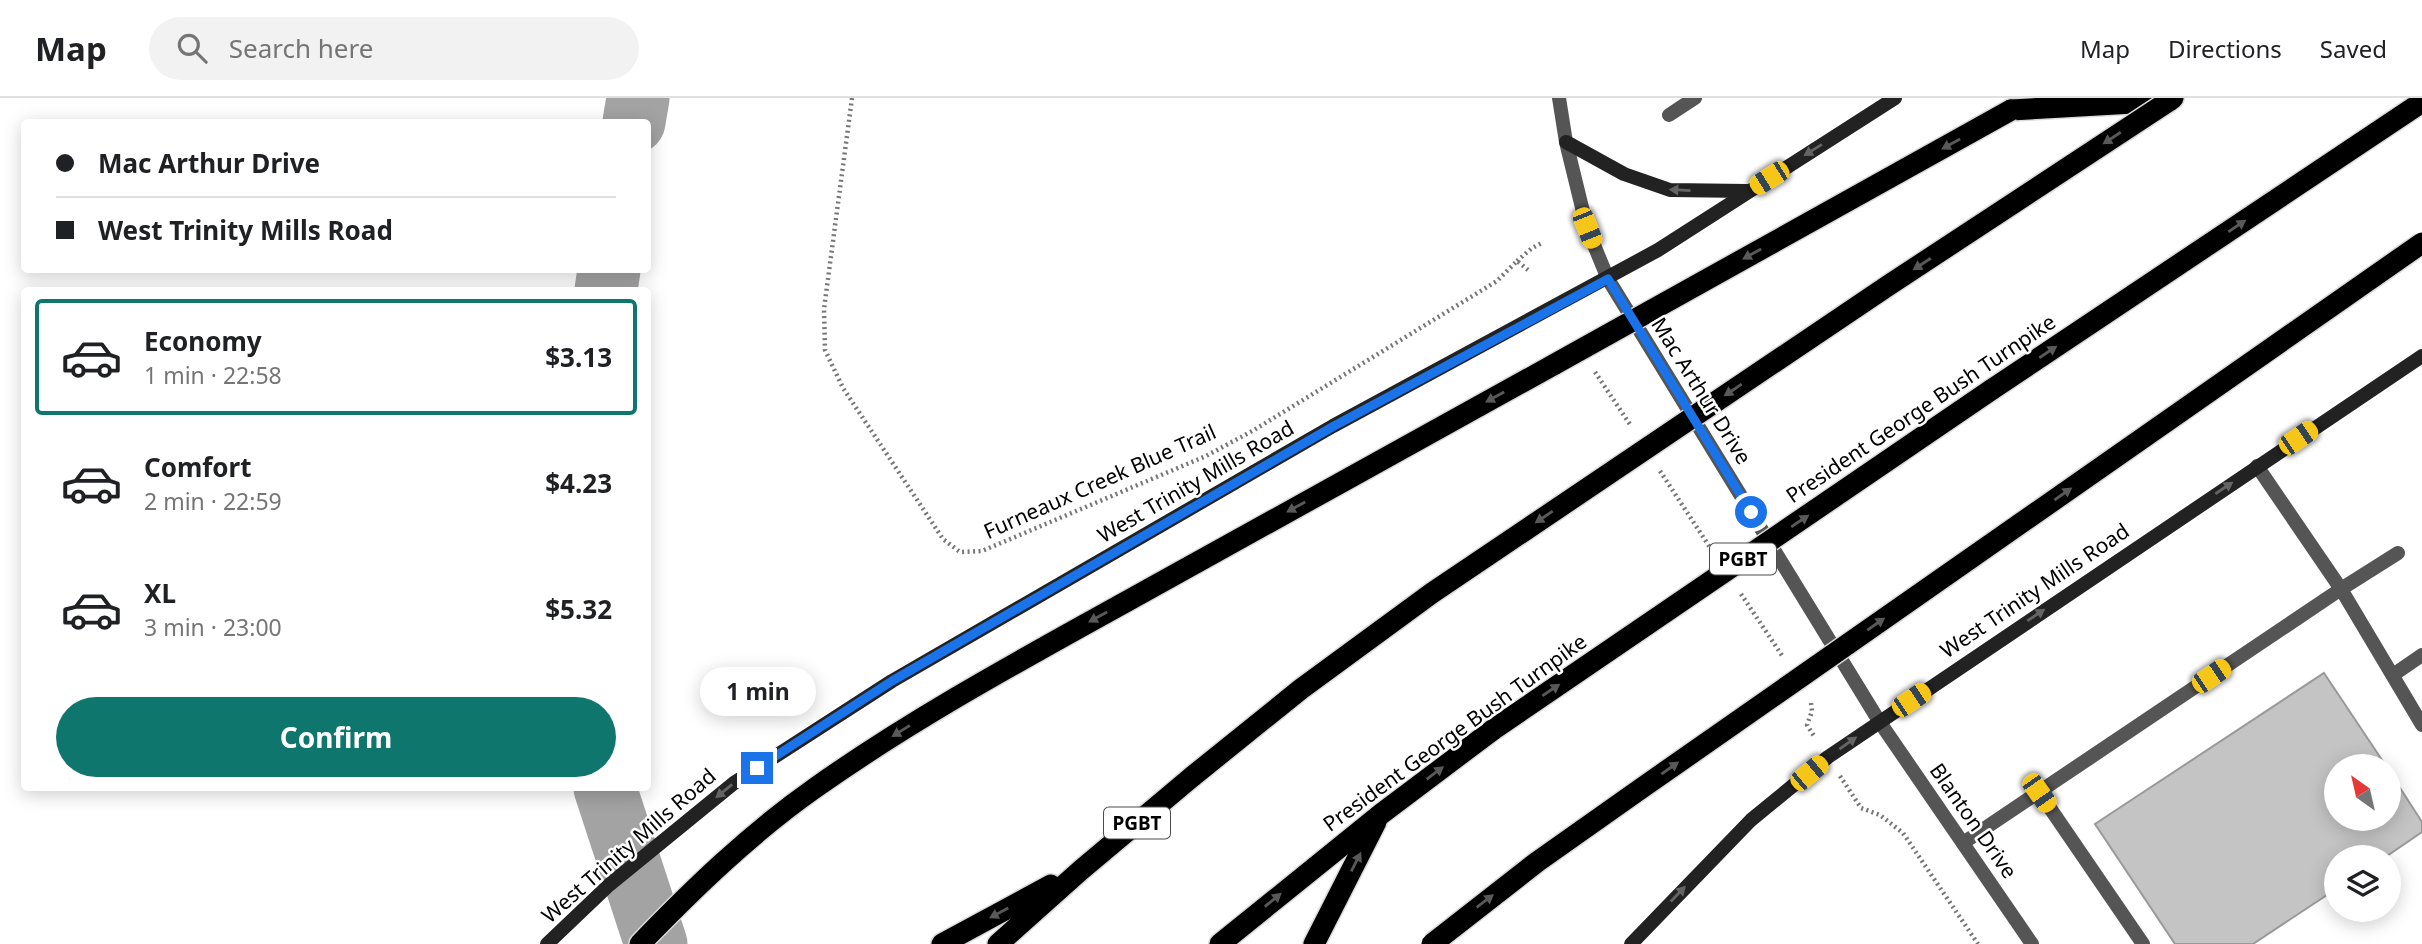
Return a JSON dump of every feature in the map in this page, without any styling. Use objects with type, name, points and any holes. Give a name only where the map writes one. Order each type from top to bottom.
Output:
[{"type":"highway","name":"PGBT","points":[[998,944],[1081,870],[1301,689],[1432,593],[2171,99]]},
{"type":"highway","points":[[640,944],[674,908],[738,849],[814,789],[897,733],[998,673],[2011,110],[2171,99]]},
{"type":"highway","name":"President George Bush Turnpike","points":[[1220,944],[1381,814],[1494,729],[1991,390],[2422,102]]},
{"type":"highway","points":[[1432,944],[1537,862],[2422,243]]},
{"type":"highway","points":[[1314,944],[1381,814]]},
{"type":"highway","points":[[942,944],[1081,870]]},
{"type":"main road","name":"West Trinity Mills Road","points":[[547,944],[609,886],[734,783],[892,681],[1334,426],[1608,279],[1895,98]]},
{"type":"main road","points":[[1566,142],[1624,174],[1670,190],[1748,191]]},
{"type":"main road","name":"West Trinity Mills Road","points":[[1632,944],[1751,820],[1828,757],[2422,356]]},
{"type":"street","name":"Mac Arthur Drive","points":[[1559,98],[1566,142],[1587,228],[1608,279],[1879,722]]},
{"type":"street","points":[[1669,115],[1695,98]]},
{"type":"street","points":[[2257,466],[2341,589],[2422,725]]},
{"type":"street","points":[[1964,843],[2398,553]]},
{"type":"street","points":[[2393,675],[2422,655]]},
{"type":"street","name":"Blanton Drive","points":[[1879,722],[2032,944]]},
{"type":"street","points":[[2039,793],[2143,944]]},
{"type":"path","name":"Furneaux Creek Blue Trail","points":[[852,98],[824,309],[825,350],[843,388],[943,539],[960,552],[982,551],[1206,456],[1254,430],[1497,281],[1517,261],[1542,243]]},
{"type":"path","points":[[1517,261],[1528,270]]},
{"type":"path","points":[[1592,367],[1637,436]]},
{"type":"path","points":[[1660,470],[1713,551]]},
{"type":"path","points":[[1735,585],[1788,666]]},
{"type":"path","points":[[1807,725],[1812,711],[1811,700]]},
{"type":"path","points":[[1861,808],[1880,815],[1903,833],[1978,944]]},
{"type":"building","points":[[2324,673],[2378,754],[2324,754],[2324,831],[2401,831],[2401,790],[2422,822],[2422,832],[2401,846],[2324,845],[2324,897],[2253,944],[2175,944],[2095,824]]},
{"type":"waterway","points":[[634,119],[638,98]]},
{"type":"waterway","points":[[606,287],[609,273]]},
{"type":"waterway","points":[[606,791],[656,944]]},
{"type":"route","points":[[757,768],[892,681],[1334,426],[1608,279],[1751,512]]}]
